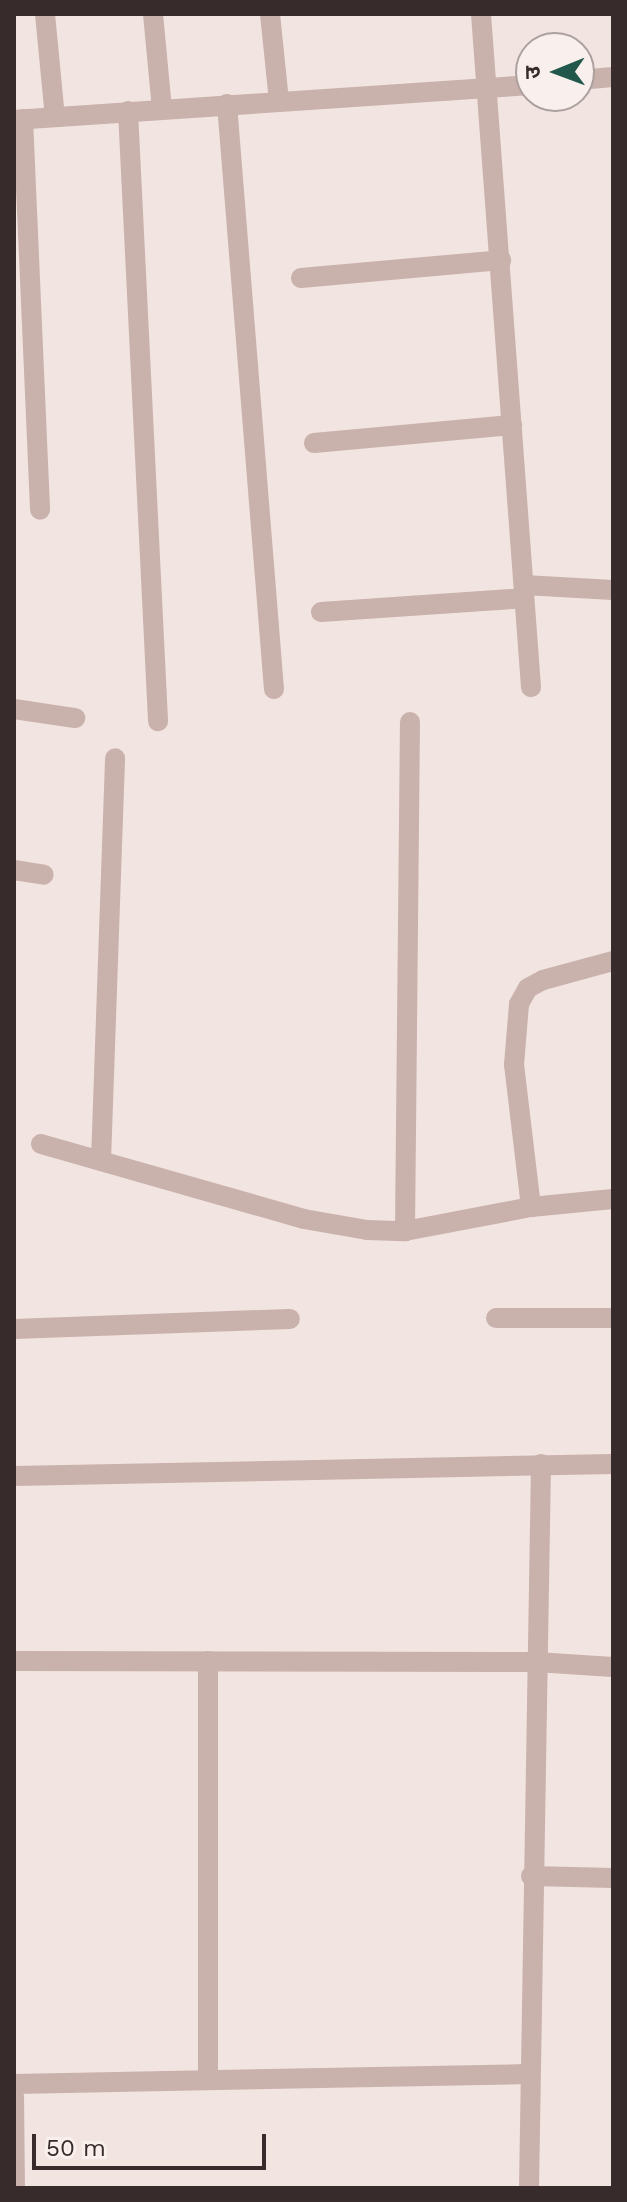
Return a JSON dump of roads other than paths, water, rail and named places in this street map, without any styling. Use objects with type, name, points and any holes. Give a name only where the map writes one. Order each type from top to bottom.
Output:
[{"type":"street","points":[[45,14],[55,117]]},
{"type":"street","points":[[153,14],[162,109]]},
{"type":"street","points":[[270,14],[279,101]]},
{"type":"street","points":[[481,14],[531,687]]},
{"type":"street","points":[[40,510],[18,119],[515,86]]},
{"type":"street","points":[[227,104],[274,689]]},
{"type":"street","points":[[128,111],[158,721]]},
{"type":"street","points":[[301,278],[501,260]]},
{"type":"street","points":[[314,443],[512,425]]},
{"type":"street","points":[[321,612],[524,592],[613,590]]},
{"type":"street","points":[[14,709],[75,718]]},
{"type":"street","points":[[405,1231],[410,722]]},
{"type":"street","points":[[101,1161],[115,758]]},
{"type":"street","points":[[14,870],[44,875]]},
{"type":"street","points":[[531,1207],[515,1090],[513,1033],[519,1004],[528,988],[543,980],[613,961]]},
{"type":"street","points":[[41,1144],[304,1219],[405,1231],[531,1207],[613,1199]]},
{"type":"street","points":[[496,1318],[613,1318]]},
{"type":"street","points":[[14,1329],[290,1319]]},
{"type":"street","points":[[529,2188],[531,1876],[541,1464]]},
{"type":"street","points":[[14,1476],[613,1464]]},
{"type":"street","points":[[14,1661],[536,1662],[613,1667]]},
{"type":"street","points":[[208,1661],[208,2079]]},
{"type":"street","points":[[531,1876],[613,1878]]},
{"type":"street","points":[[14,2084],[528,2074]]},
{"type":"street","points":[[14,2096],[15,2188]]}]
